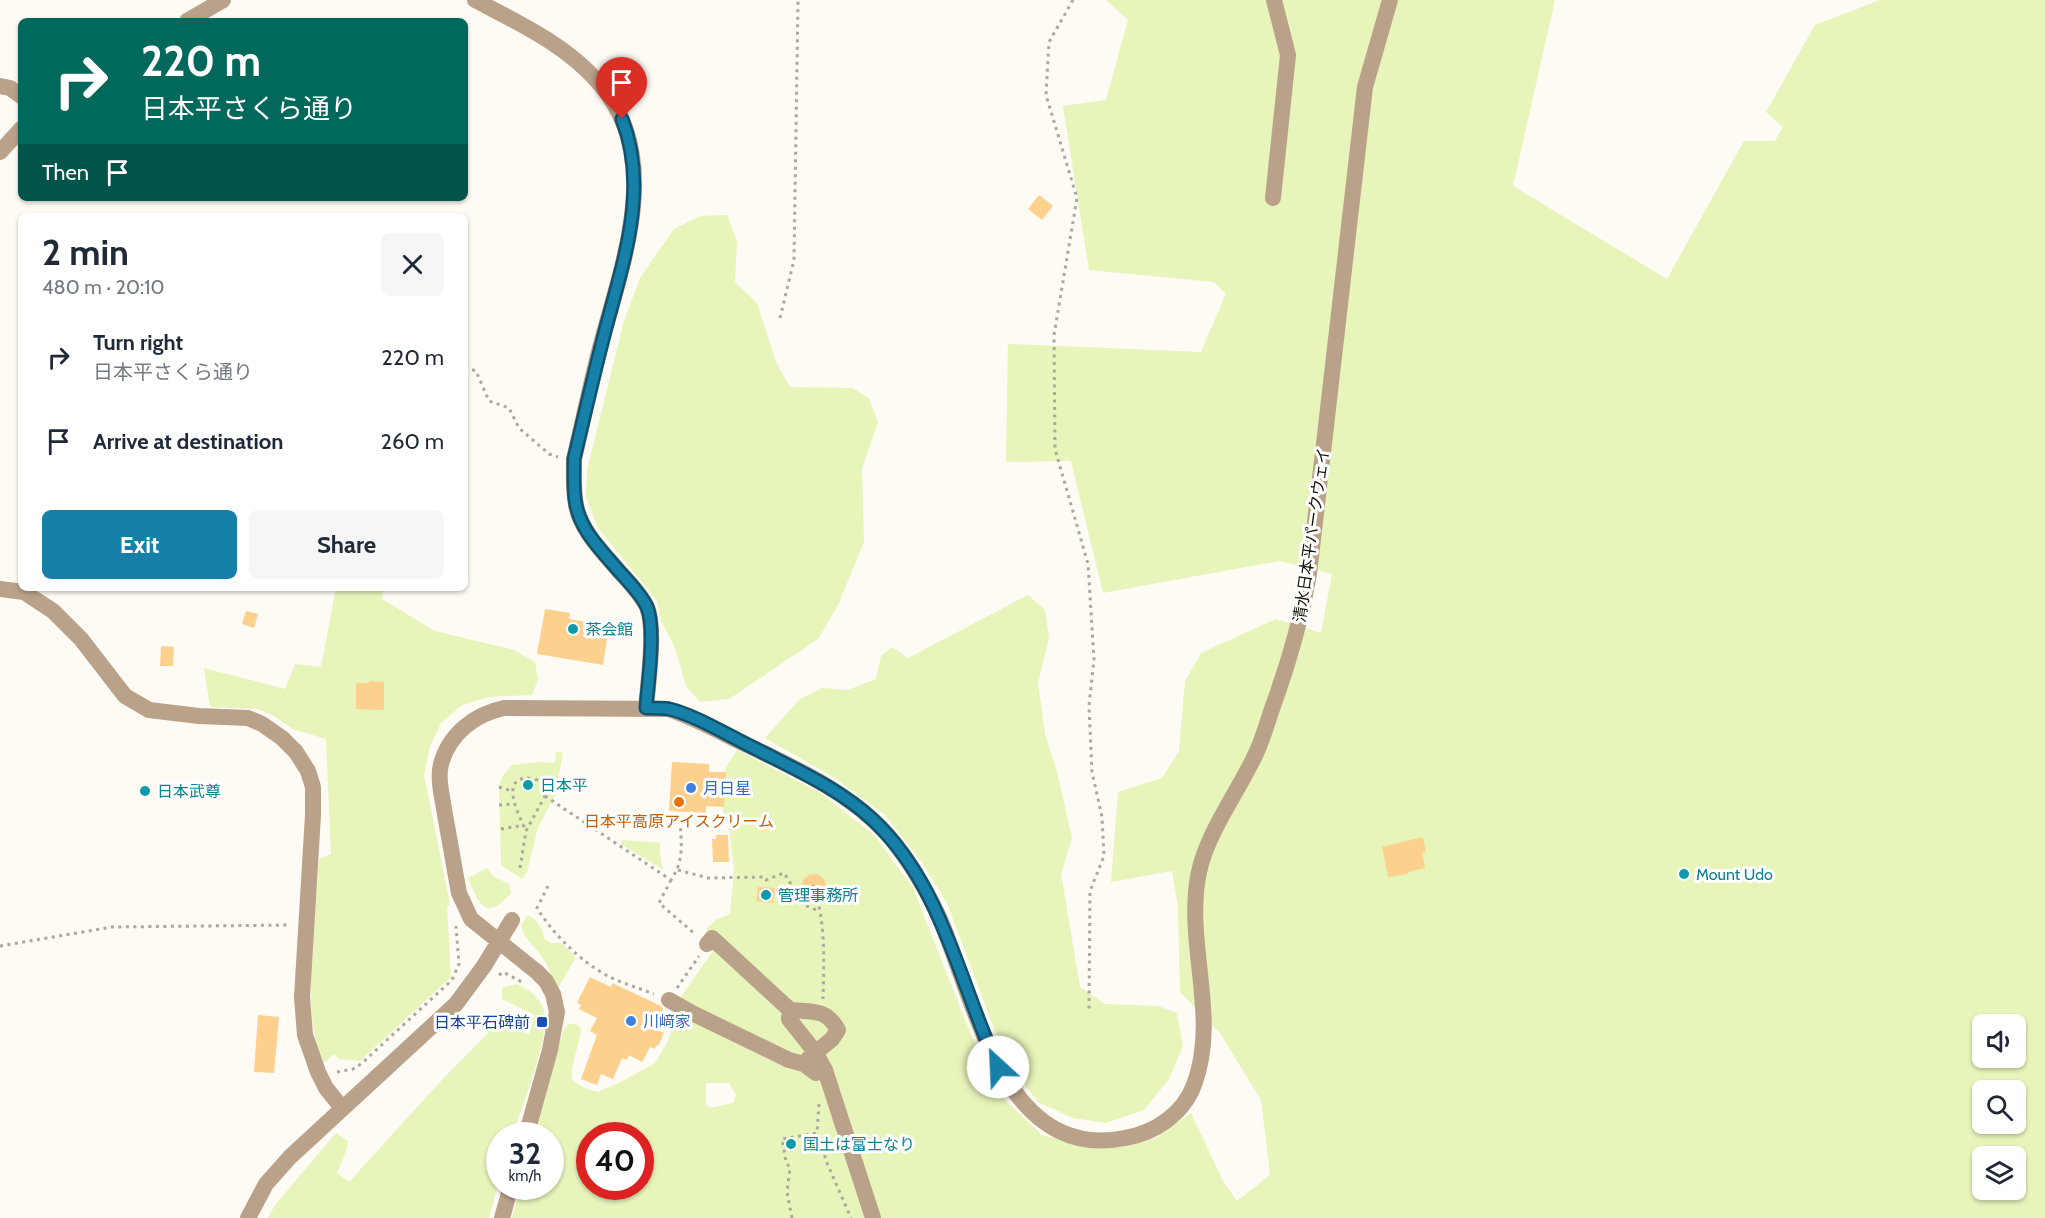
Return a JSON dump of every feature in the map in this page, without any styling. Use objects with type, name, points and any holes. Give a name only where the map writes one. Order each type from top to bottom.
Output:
[{"type":"street","points":[[192,18],[223,0]]},
{"type":"street","points":[[475,0],[557,46],[579,62],[600,83],[617,107],[633,154],[634,200],[629,238],[598,356],[574,464],[576,507],[582,524],[595,544],[647,606],[651,626],[646,708],[504,708],[488,712],[474,719],[460,732],[447,748],[441,765],[440,784],[459,893],[471,919],[546,981],[553,994],[557,1012],[550,1050],[530,1122]]},
{"type":"street","points":[[1273,198],[1288,55],[1274,0]]},
{"type":"street","name":"清水日本平パークウェイ","points":[[646,708],[668,709],[687,716],[784,763],[828,787],[873,820],[910,866],[938,915],[981,1030],[998,1067],[1027,1107],[1055,1129],[1069,1135],[1096,1140],[1114,1141],[1149,1132],[1168,1120],[1192,1090],[1203,1048],[1204,1019],[1194,924],[1199,871],[1205,852],[1258,748],[1291,656],[1302,616],[1309,574],[1365,87],[1390,0]]},
{"type":"street","points":[[0,86],[10,88],[18,94]]},
{"type":"street","points":[[0,152],[18,132]]},
{"type":"street","points":[[0,589],[24,592],[53,611],[81,639],[125,696],[149,710],[199,716],[248,718],[276,733],[296,752],[308,771],[313,786],[302,997],[305,1035],[326,1088],[342,1108]]},
{"type":"street","points":[[248,1218],[266,1184],[290,1157],[456,1004],[484,966],[512,920]]},
{"type":"street","points":[[707,944],[712,938],[790,1010],[822,1012],[832,1019],[838,1030],[811,1063]]},
{"type":"street","points":[[669,1000],[789,1060],[811,1063],[825,1070],[873,1218]]},
{"type":"street","points":[[790,1010],[789,1019],[811,1063]]},
{"type":"street","points":[[502,1218],[507,1200]]},
{"type":"path","points":[[780,318],[794,260],[798,0]]},
{"type":"path","points":[[1073,0],[1048,42],[1046,95],[1077,198],[1054,335],[1055,449],[1088,564],[1089,576],[1094,659],[1089,706],[1092,772],[1102,817],[1104,856],[1090,891],[1089,1009]]},
{"type":"path","points":[[468,368],[476,371],[489,401],[508,408],[519,428],[549,454],[574,464]]},
{"type":"path","points":[[520,868],[526,831],[545,796],[546,788],[540,780],[525,778],[516,782],[512,791],[514,804],[526,831]]},
{"type":"path","points":[[499,787],[512,791]]},
{"type":"path","points":[[545,796],[671,880]]},
{"type":"path","points":[[499,805],[514,804]]},
{"type":"path","points":[[548,886],[537,908],[546,922],[589,964],[609,977],[669,1000],[707,944],[659,903],[678,870],[681,858],[680,818]]},
{"type":"path","points":[[501,829],[524,825]]},
{"type":"path","points":[[678,870],[708,878],[764,877],[766,880],[784,873],[804,905],[819,911]]},
{"type":"path","points":[[813,885],[825,948],[822,1012]]},
{"type":"path","points":[[337,1071],[353,1069],[361,1064],[452,980],[459,964],[457,930],[454,922]]},
{"type":"path","points":[[0,946],[112,927],[305,925]]},
{"type":"path","points":[[498,976],[503,972],[526,984]]},
{"type":"path","points":[[792,1218],[787,1192],[790,1168],[786,1162],[782,1139],[817,1133],[827,1163],[851,1218]]},
{"type":"green space","points":[[1106,0],[1555,0],[1513,186],[1667,279],[1744,141],[1775,141],[1783,127],[1766,112],[1815,25],[1880,0],[2045,0],[2045,1218],[512,1218],[517,1200],[564,1200],[564,1122],[538,1122],[563,1031],[568,1024],[576,1024],[581,1028],[572,1067],[572,1080],[584,1088],[598,1092],[621,1082],[655,1063],[672,1029],[671,1011],[720,941],[706,929],[716,920],[730,914],[734,871],[729,826],[723,812],[726,767],[737,750],[821,793],[875,836],[913,888],[969,1030],[1000,1095],[1042,1135],[1074,1142],[1127,1146],[1156,1138],[1191,1113],[1223,1181],[1237,1201],[1270,1175],[1261,1100],[1220,1033],[1180,992],[1178,906],[1172,871],[1111,882],[1118,792],[1162,778],[1179,751],[1185,681],[1201,653],[1276,619],[1321,633],[1332,574],[1279,561],[1103,593],[1071,461],[1006,462],[1008,344],[1201,352],[1226,294],[1214,282],[1089,270],[1063,106],[1106,100],[1128,20]],"holes":[[[706,1083],[729,1083],[736,1095],[733,1103],[710,1108],[706,1103]]]},
{"type":"green space","points":[[727,215],[737,240],[735,282],[757,303],[776,362],[790,387],[852,388],[869,398],[878,422],[862,468],[864,542],[838,605],[818,639],[729,699],[700,702],[686,686],[675,648],[661,621],[657,601],[598,528],[586,497],[587,470],[624,321],[640,278],[674,229],[701,216]]},
{"type":"green space","points":[[335,591],[383,591],[382,599],[435,631],[514,650],[535,662],[538,680],[532,695],[489,697],[462,705],[441,723],[430,746],[424,775],[450,904],[447,907],[451,977],[360,1061],[339,1059],[334,1054],[324,1063],[317,1046],[313,1023],[311,965],[319,859],[331,854],[326,739],[293,729],[274,716],[258,709],[210,707],[204,668],[285,689],[295,664],[321,667]]},
{"type":"green space","points":[[1028,595],[1045,610],[1049,638],[1038,683],[1045,734],[1057,772],[1072,838],[1061,874],[1080,987],[1105,1004],[1158,1006],[1177,1013],[1183,1046],[1169,1079],[1144,1110],[1106,1123],[1073,1118],[1038,1102],[1017,1075],[995,1031],[947,903],[921,861],[885,815],[835,778],[765,738],[800,699],[822,688],[848,690],[876,679],[881,656],[892,647],[908,658]]},
{"type":"green space","points":[[556,751],[563,753],[555,796],[538,827],[527,872],[522,879],[501,865],[499,787],[502,777],[512,765],[555,763]]},
{"type":"green space","points":[[622,840],[660,843],[663,870],[621,844]]},
{"type":"green space","points":[[487,868],[493,876],[509,884],[511,893],[503,902],[490,908],[480,902],[468,878]]},
{"type":"green space","points":[[528,915],[539,925],[544,938],[551,943],[561,943],[574,955],[575,959],[557,990],[545,962],[522,930],[521,925]]},
{"type":"green space","points":[[515,984],[529,990],[542,1006],[545,1022],[539,1053],[517,1122],[486,1122],[486,1200],[494,1200],[489,1218],[268,1218],[275,1205],[336,1133],[348,1141],[337,1173],[349,1182],[440,1082],[496,1025],[529,1034],[535,1015],[502,999],[502,988]]},
{"type":"building","points":[[1039,195],[1053,206],[1042,220],[1028,209]]},
{"type":"building","name":"茶会館","points":[[545,609],[570,613],[569,619],[609,626],[603,665],[537,654]]},
{"type":"building","points":[[246,611],[258,614],[254,628],[242,624]]},
{"type":"building","points":[[161,646],[174,647],[173,666],[160,666]]},
{"type":"building","points":[[369,681],[384,682],[384,710],[356,709],[356,683],[369,683]]},
{"type":"building","points":[[672,762],[709,764],[709,772],[726,772],[724,807],[706,806],[706,813],[669,811]]},
{"type":"building","points":[[716,835],[728,835],[729,862],[713,862],[712,839],[716,839]]},
{"type":"building","points":[[1423,837],[1426,852],[1422,853],[1425,868],[1408,872],[1408,874],[1388,877],[1382,847]]},
{"type":"building","points":[[814,874],[822,878],[826,886],[822,894],[814,898],[806,894],[802,886],[806,878]]},
{"type":"building","name":"管理事務所","points":[[758,887],[775,888],[773,903],[756,901]]},
{"type":"building","points":[[590,977],[611,987],[612,983],[661,1006],[663,1009],[661,1013],[666,1015],[659,1031],[664,1033],[658,1046],[656,1045],[655,1049],[650,1047],[642,1062],[629,1055],[627,1060],[622,1058],[613,1079],[601,1074],[597,1085],[581,1079],[597,1035],[590,1031],[597,1018],[579,1009],[581,1005],[577,1003]]},
{"type":"building","points":[[258,1015],[279,1017],[274,1073],[254,1072]]},
{"type":"place","name":"茶会館","points":[[573,629]]},
{"type":"place","name":"日本平","points":[[528,785]]},
{"type":"place","name":"月日星","points":[[691,788]]},
{"type":"place","name":"日本武尊","points":[[145,791]]},
{"type":"place","name":"日本平高原アイスクリーム","points":[[679,802]]},
{"type":"place","name":"Mount Udo","points":[[1684,874]]},
{"type":"place","name":"管理事務所","points":[[766,895]]},
{"type":"place","name":"川﨑家","points":[[631,1021]]},
{"type":"place","name":"日本平石碑前","points":[[542,1022]]},
{"type":"place","name":"国土は富士なり","points":[[791,1144]]},
{"type":"route","points":[[622,119],[633,154],[634,200],[629,238],[574,459],[574,484],[576,507],[582,524],[595,544],[647,606],[651,626],[646,708],[668,709],[687,716],[784,763],[828,787],[873,820],[906,858],[938,915],[981,1030],[998,1067]]}]
